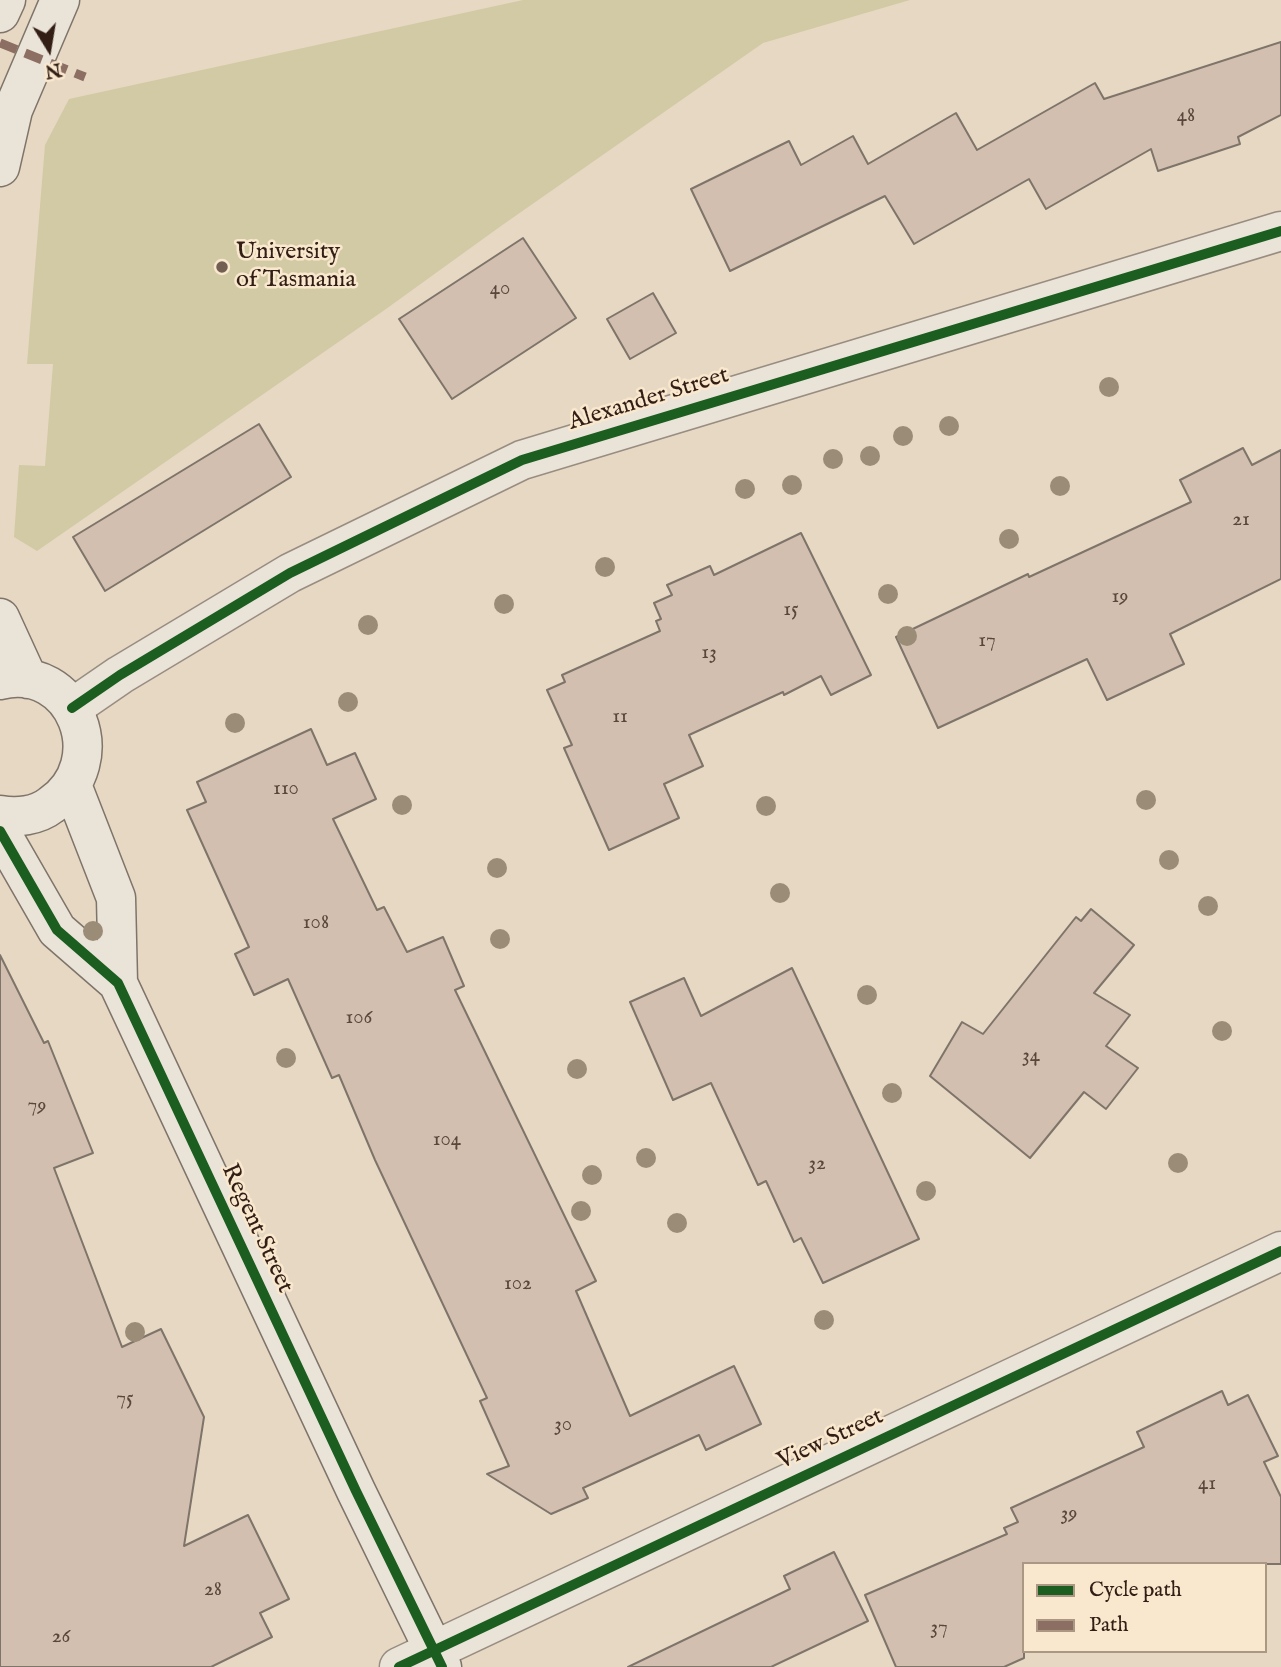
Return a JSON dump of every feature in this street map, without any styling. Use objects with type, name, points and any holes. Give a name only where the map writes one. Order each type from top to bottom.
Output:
[{"type":"street","points":[[0,13],[6,0]]},
{"type":"street","points":[[0,167],[13,110],[60,0]]},
{"type":"street","name":"Alexander Street","points":[[72,708],[120,675],[290,573],[522,460],[1281,231]]},
{"type":"street","points":[[0,618],[14,680],[46,684],[60,695],[72,708],[81,727],[84,746],[82,767],[60,799],[44,810],[27,816],[0,815]]},
{"type":"street","name":"Regent Street","points":[[72,785],[116,898],[118,982],[356,1491],[438,1658]]},
{"type":"street","name":"Regent Street","points":[[0,831],[57,930],[118,982]]},
{"type":"street","name":"View Street","points":[[399,1667],[438,1658],[1281,1251]]},
{"type":"shaded area","name":"University of Tasmania","points":[[523,0],[910,0],[763,43],[37,551],[14,537],[19,465],[45,466],[53,364],[27,364],[45,145],[69,99]]},
{"type":"building","points":[[1281,42],[1281,115],[1238,137],[1240,144],[1158,171],[1151,149],[1046,209],[1029,179],[914,244],[885,196],[730,271],[691,189],[789,141],[801,165],[853,136],[868,164],[956,113],[977,150],[1095,83],[1104,99]]},
{"type":"building","points":[[523,238],[576,318],[452,399],[399,319]]},
{"type":"building","points":[[653,293],[676,333],[630,359],[607,319]]},
{"type":"building","points":[[259,424],[291,477],[105,591],[73,537]]},
{"type":"building","points":[[1243,448],[1252,465],[1281,450],[1281,579],[1170,634],[1184,664],[1107,700],[1087,659],[938,728],[896,637],[1028,574],[1029,577],[1191,502],[1180,480]]},
{"type":"building","points":[[801,533],[871,675],[831,695],[821,676],[784,695],[783,692],[689,735],[703,766],[664,784],[679,818],[609,850],[564,748],[572,745],[547,690],[565,682],[562,675],[660,631],[656,621],[661,619],[654,603],[672,595],[667,585],[710,566],[714,575]]},
{"type":"building","points":[[311,729],[327,765],[355,753],[376,799],[333,819],[377,910],[384,907],[407,952],[443,937],[464,986],[455,990],[596,1281],[576,1291],[630,1416],[734,1366],[761,1424],[706,1450],[699,1435],[583,1488],[588,1498],[551,1514],[487,1474],[509,1466],[480,1401],[487,1398],[375,1160],[339,1075],[332,1078],[288,979],[254,995],[235,954],[249,947],[187,810],[206,802],[197,782]]},
{"type":"building","points":[[1091,909],[1134,945],[1094,993],[1130,1015],[1106,1046],[1138,1068],[1106,1109],[1084,1092],[1030,1158],[930,1076],[962,1022],[983,1034],[1076,917],[1081,921]]},
{"type":"building","points":[[0,955],[44,1043],[48,1041],[93,1153],[54,1168],[122,1347],[161,1329],[204,1417],[184,1546],[248,1515],[289,1599],[260,1613],[272,1637],[211,1667],[0,1667]]},
{"type":"building","points":[[792,968],[919,1239],[823,1283],[801,1238],[794,1242],[766,1181],[758,1185],[711,1083],[673,1100],[630,1002],[684,978],[701,1016]]},
{"type":"building","points":[[1222,1391],[1228,1405],[1248,1395],[1278,1456],[1264,1462],[1281,1497],[1281,1564],[1022,1562],[1024,1658],[1004,1667],[896,1667],[865,1595],[1007,1534],[1004,1528],[1018,1522],[1011,1508],[1144,1447],[1137,1432]]},
{"type":"building","points":[[834,1552],[868,1621],[771,1667],[628,1667],[790,1589],[784,1576]]},
{"type":"marked path","points":[[0,43],[85,77]]},
{"type":"cycle path","points":[[72,708],[120,675],[290,573],[522,460],[1281,231]]},
{"type":"cycle path","points":[[0,831],[57,930],[118,983],[356,1491],[442,1667]]},
{"type":"cycle path","points":[[399,1667],[1281,1251]]},
{"type":"place","name":"University of Tasmania","points":[[222,267]]}]
